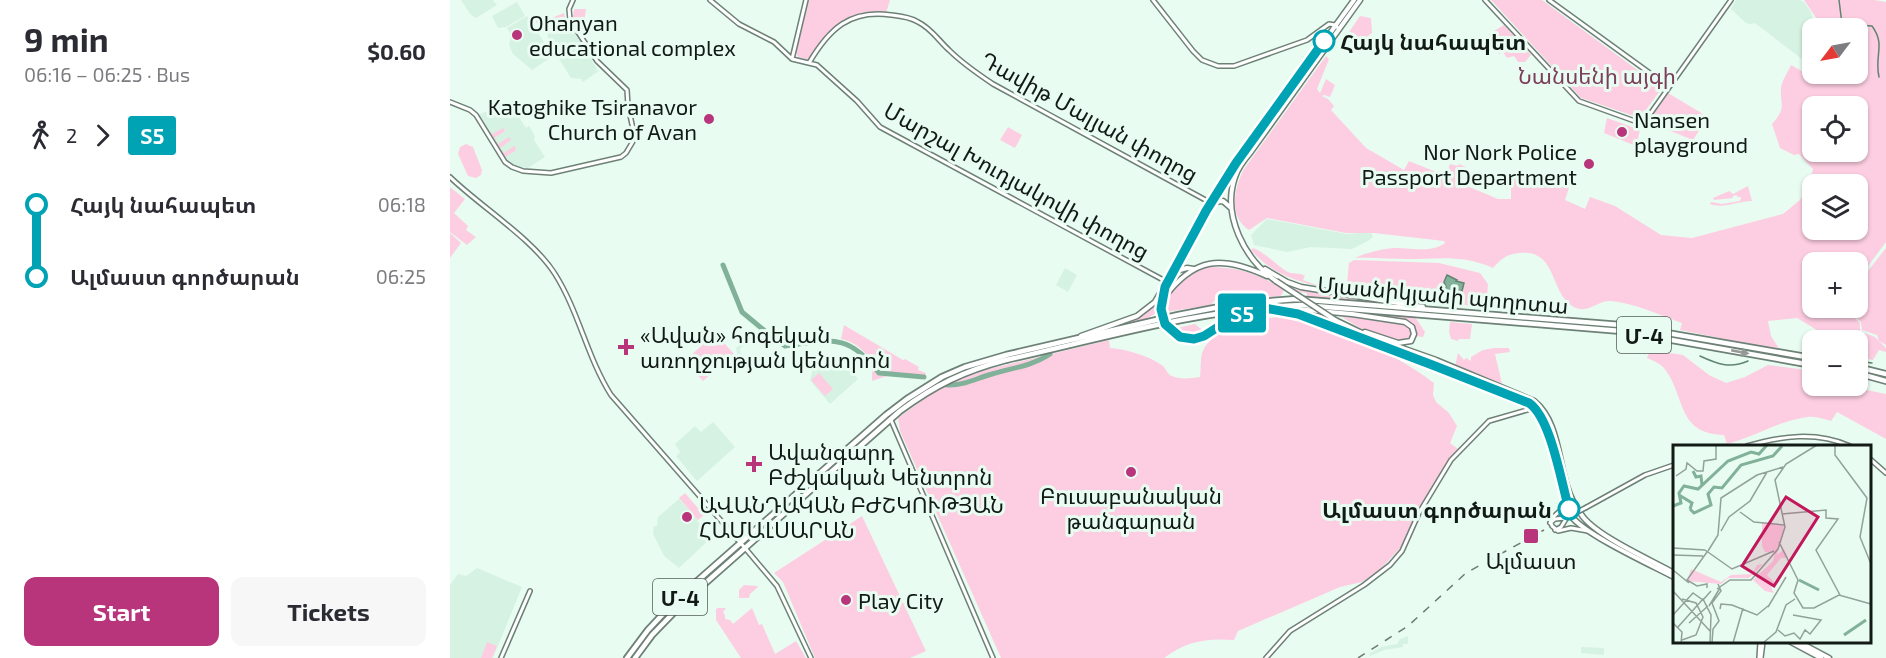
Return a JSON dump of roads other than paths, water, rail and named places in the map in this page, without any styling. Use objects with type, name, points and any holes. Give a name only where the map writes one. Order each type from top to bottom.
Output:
[{"type":"highway","name":"Մյասնիկյանի պողոտա","points":[[1072,339],[1211,308],[1276,299],[1296,299],[1622,325],[1802,356]]},
{"type":"highway","name":"Մյասնիկյանի պողոտա","points":[[888,417],[926,392],[963,373],[1006,360],[1195,318],[1270,306],[1333,306],[1621,331],[1802,363]]},
{"type":"highway","name":"Մ-4","points":[[635,658],[668,616],[743,546],[927,385],[965,366],[1072,339]]},
{"type":"highway","points":[[1868,370],[1886,374]]},
{"type":"highway","points":[[1868,376],[1886,381]]},
{"type":"highway","name":"Մ-4","points":[[627,658],[664,612],[743,546]]},
{"type":"main road","points":[[1271,277],[1257,264],[1241,241],[1231,208],[1233,189],[1240,167],[1354,0]]},
{"type":"main road","points":[[1072,339],[1137,316],[1152,304],[1166,285],[1236,163],[1337,27],[1360,0]]},
{"type":"main road","points":[[1211,203],[1220,200],[1226,202],[1231,208]]},
{"type":"main road","points":[[1162,301],[1177,280],[1195,269],[1218,261],[1251,268],[1271,277],[1335,320],[1353,329],[1529,398],[1547,416],[1567,486],[1580,514],[1603,534],[1673,572]]},
{"type":"main road","points":[[1257,264],[1287,282],[1301,287],[1441,311]]},
{"type":"main road","points":[[1173,272],[1187,268],[1195,269]]},
{"type":"main road","points":[[1166,285],[1162,301],[1162,316],[1169,329],[1180,337],[1194,339],[1204,336],[1232,318],[1259,307],[1298,314],[1537,406],[1547,429],[1564,496],[1574,518],[1588,531],[1673,577]]},
{"type":"main road","points":[[1270,306],[1404,322],[1412,327],[1414,334],[1411,340],[1403,343],[1353,329]]},
{"type":"main road","points":[[1569,510],[1576,506]]},
{"type":"main road","points":[[1574,518],[1580,514]]},
{"type":"main road","points":[[1793,643],[1821,658]]},
{"type":"main road","points":[[1801,643],[1829,658]]},
{"type":"street","points":[[450,102],[476,115],[505,162],[518,169],[551,173],[585,164],[615,160],[623,155],[635,138],[627,90],[597,61],[570,20],[569,9],[573,0]]},
{"type":"street","name":"Մարշալ Խուդյակովի փողոց","points":[[710,0],[740,24],[774,42],[792,59],[817,65],[857,101],[879,127],[1166,285]]},
{"type":"street","points":[[792,59],[806,0]]},
{"type":"street","points":[[1153,0],[1192,51],[1202,60],[1218,66],[1234,66],[1307,39],[1329,24],[1337,27]]},
{"type":"street","points":[[1485,0],[1579,101],[1642,124],[1731,0]]},
{"type":"street","points":[[1550,0],[1669,87]]},
{"type":"street","name":"Դավիթ Մալյան փողոց","points":[[809,63],[831,33],[852,17],[876,13],[911,19],[931,31],[950,51],[993,84],[1211,203]]},
{"type":"street","points":[[450,177],[544,259],[562,287],[599,375],[611,395],[777,586],[811,658]]},
{"type":"street","points":[[1266,658],[1290,631],[1364,585],[1390,565],[1402,551],[1419,513],[1451,460],[1490,421],[1537,406]]},
{"type":"street","points":[[888,417],[993,658]]},
{"type":"street","points":[[1753,445],[1771,439],[1796,436],[1830,439],[1845,445]]},
{"type":"street","points":[[1871,461],[1886,474]]},
{"type":"street","points":[[1555,530],[1561,527],[1566,519],[1608,495],[1658,470],[1673,465]]},
{"type":"street","points":[[1550,523],[1551,518],[1562,509],[1564,496]]},
{"type":"street","points":[[1550,523],[1555,519],[1566,519]]},
{"type":"street","points":[[1550,523],[1555,530],[1562,531],[1571,528],[1588,531]]},
{"type":"street","points":[[501,658],[530,591]]},
{"type":"street","points":[[1760,658],[1761,643]]},
{"type":"waterway","points":[[1839,0],[1842,24],[1872,26],[1876,33],[1879,45],[1879,77]]},
{"type":"waterway","points":[[723,265],[742,312],[777,341]]},
{"type":"waterway","points":[[781,343],[785,346],[826,341],[837,342],[858,351],[879,373],[924,377]]},
{"type":"waterway","points":[[947,385],[964,383],[1022,366],[1050,354]]},
{"type":"waterway","points":[[1700,356],[1724,365],[1735,365],[1748,361]]},
{"type":"waterway","points":[[1868,362],[1872,363]]},
{"type":"railway","points":[[1358,658],[1408,626],[1466,573],[1544,530]]},
{"type":"place","name":"Ohanyan educational complex","points":[[517,35]]},
{"type":"place","name":"Հայկ նահապետ","points":[[1324,41]]},
{"type":"place","name":"Katoghike Tsiranavor Church of Avan","points":[[709,119]]},
{"type":"place","name":"Nansen playground","points":[[1622,132]]},
{"type":"place","name":"Nor Nork Police Passport Department","points":[[1589,164]]},
{"type":"place","name":"«Ավան» հոգեկան առողջության կենտրոն","points":[[626,347]]},
{"type":"place","name":"Ավանգարդ Բժշկական Կենտրոն","points":[[754,464]]},
{"type":"place","name":"Բուսաբանական թանգարան","points":[[1131,472]]},
{"type":"place","name":"Ալմաստ գործարան","points":[[1569,509]]},
{"type":"place","name":"ԱՎԱՆԴԱԿԱՆ ԲԺՇԿՈՒԹՅԱՆ ՀԱՄԱԼՍԱՐԱՆ","points":[[687,517]]},
{"type":"place","name":"Ալմաստ","points":[[1531,536]]},
{"type":"place","name":"Play City","points":[[846,600]]},
{"type":"park label","name":"Նանսենի այգի","points":[[1597,75]]}]
